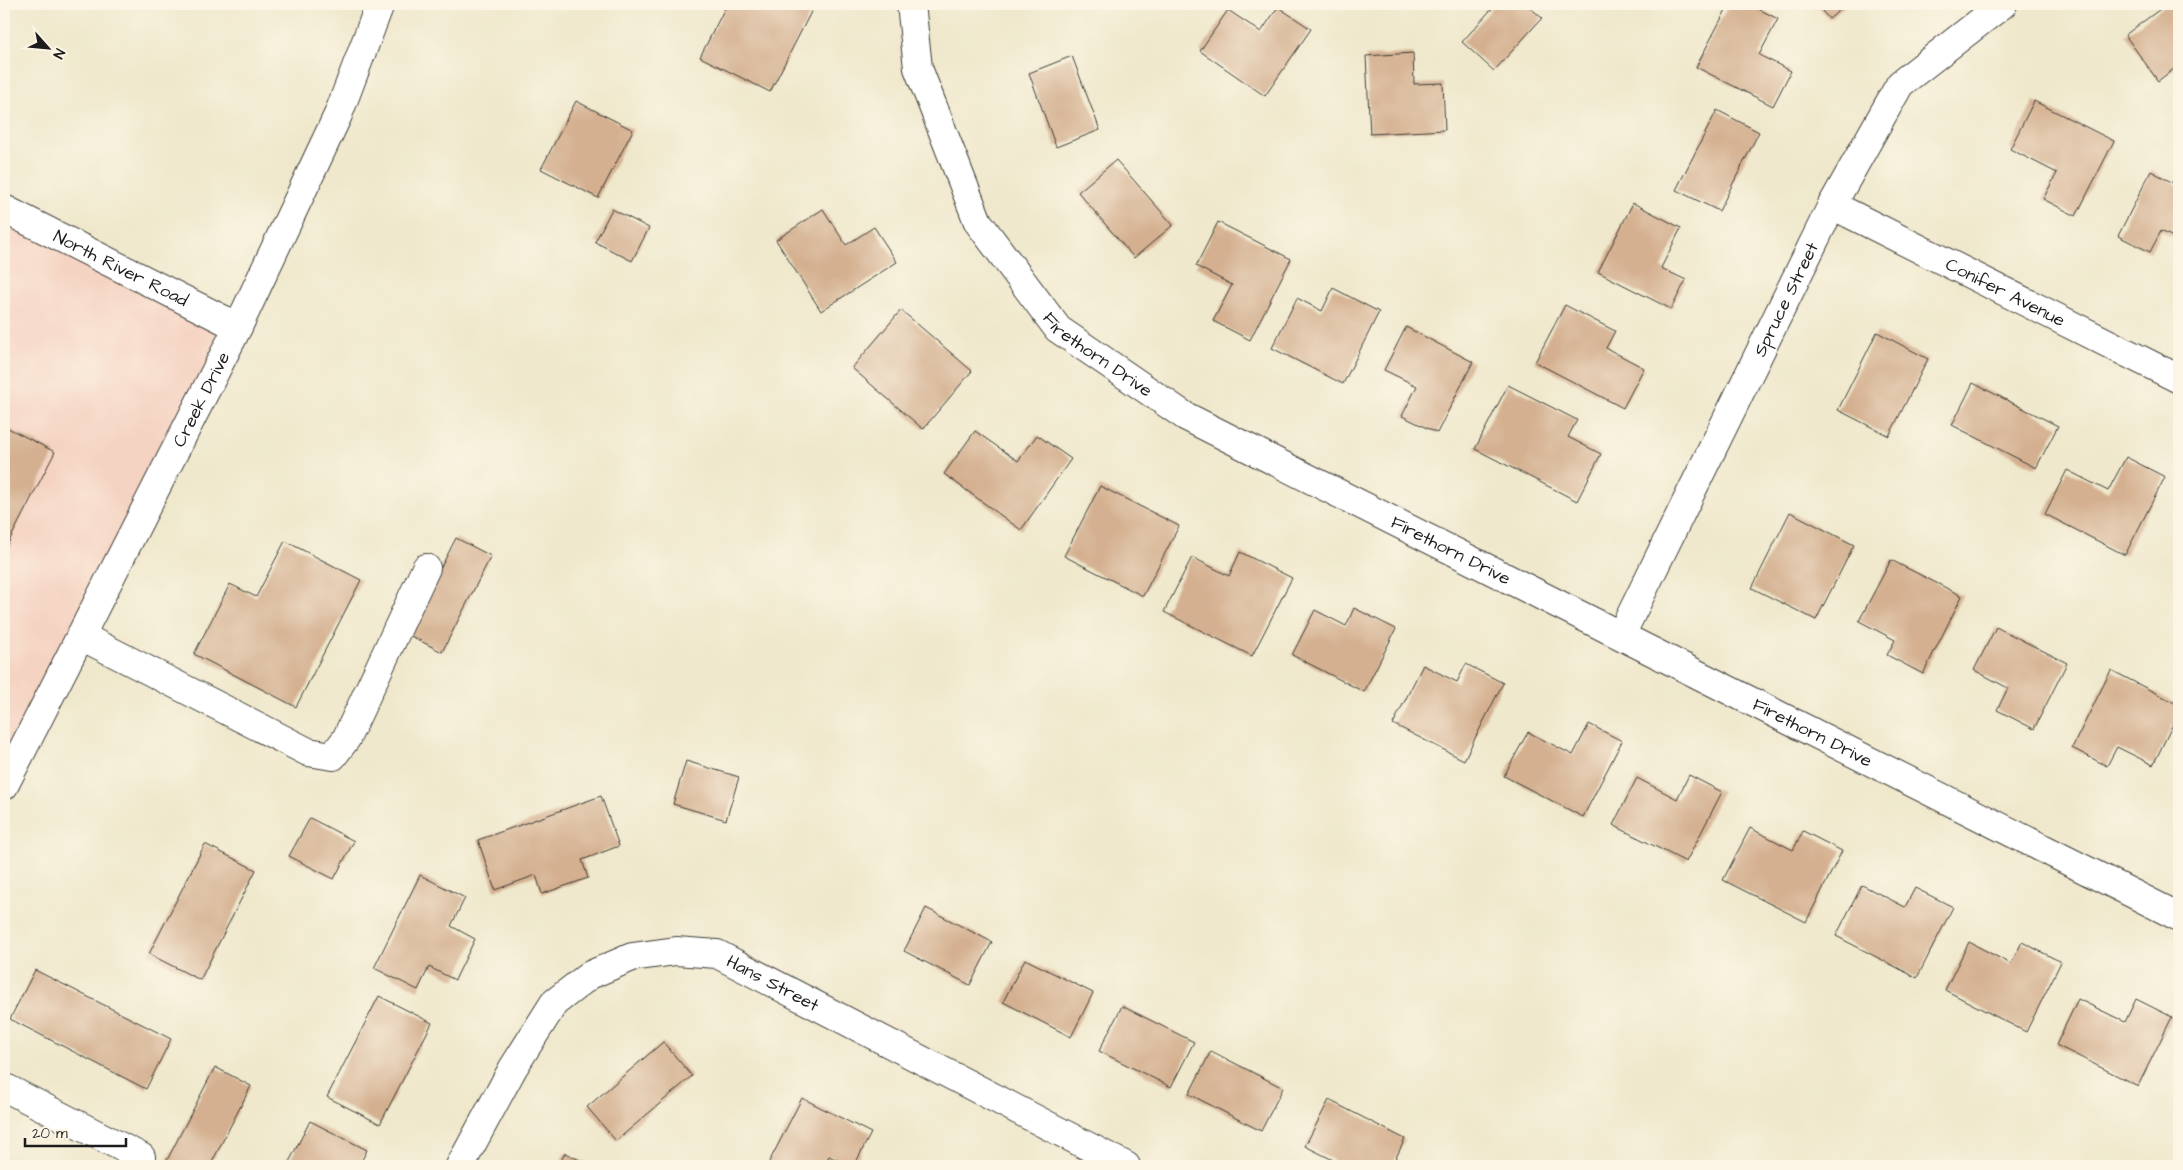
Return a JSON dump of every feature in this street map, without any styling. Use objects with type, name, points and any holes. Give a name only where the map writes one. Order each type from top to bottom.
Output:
[{"type":"street","name":"Creek Drive","points":[[4,786],[238,327],[338,115],[380,4]]},
{"type":"street","name":"Firethorn Drive","points":[[911,4],[918,68],[978,222],[1058,329],[1185,416],[2179,917]]},
{"type":"street","name":"Spruce Street","points":[[1621,635],[1832,205],[1900,84],[2004,4]]},
{"type":"street","name":"Conifer Avenue","points":[[1832,205],[2179,379]]},
{"type":"street","name":"North River Road","points":[[5,212],[238,327]]},
{"type":"street","points":[[81,636],[308,752],[333,756],[346,739],[426,568]]},
{"type":"street","name":"Hans Street","points":[[460,1166],[513,1068],[554,1003],[590,975],[632,957],[676,951],[718,954],[1126,1166]]},
{"type":"street","points":[[4,1087],[141,1157]]},
{"type":"shaded area","points":[[4,194],[238,327],[4,783]]},
{"type":"building","points":[[727,4],[806,4],[805,6],[812,10],[770,92],[700,57]]},
{"type":"building","points":[[1496,4],[1526,4],[1542,18],[1494,71],[1462,42]]},
{"type":"building","points":[[1729,4],[1749,4],[1778,19],[1759,55],[1791,71],[1773,106],[1696,67]]},
{"type":"building","points":[[1816,4],[1847,4],[1829,19]]},
{"type":"building","points":[[2167,4],[2179,4],[2179,65],[2158,81],[2125,35]]},
{"type":"building","points":[[1278,7],[1311,29],[1265,96],[1200,51],[1228,10],[1261,32]]},
{"type":"building","points":[[1413,53],[1414,84],[1443,83],[1445,130],[1370,134],[1366,56]]},
{"type":"building","points":[[1072,56],[1100,130],[1056,147],[1029,73]]},
{"type":"building","points":[[576,101],[633,130],[598,198],[541,169]]},
{"type":"building","points":[[2034,101],[2114,141],[2076,216],[2043,199],[2057,173],[2010,149]]},
{"type":"building","points":[[1717,110],[1759,132],[1719,211],[1676,190]]},
{"type":"building","points":[[1116,160],[1173,225],[1134,258],[1078,192]]},
{"type":"building","points":[[2151,171],[2179,186],[2179,240],[2161,231],[2150,252],[2118,236]]},
{"type":"building","points":[[1633,203],[1681,228],[1661,268],[1686,280],[1671,309],[1598,272]]},
{"type":"building","points":[[612,209],[649,228],[632,261],[595,242]]},
{"type":"building","points":[[823,209],[846,245],[874,227],[897,262],[821,311],[776,240]]},
{"type":"building","points":[[1218,222],[1291,259],[1250,340],[1213,321],[1232,285],[1196,266]]},
{"type":"building","points":[[1333,288],[1379,312],[1343,384],[1272,348],[1297,298],[1322,311]]},
{"type":"building","points":[[1565,305],[1615,331],[1606,348],[1644,368],[1623,408],[1535,362]]},
{"type":"building","points":[[901,310],[972,371],[923,429],[852,368]]},
{"type":"building","points":[[1406,327],[1473,362],[1437,433],[1402,416],[1417,386],[1384,370]]},
{"type":"building","points":[[1877,332],[1928,359],[1889,436],[1838,410]]},
{"type":"building","points":[[1973,383],[2058,426],[2036,468],[1952,425]]},
{"type":"building","points":[[1508,385],[1577,420],[1568,437],[1601,454],[1577,501],[1475,449]]},
{"type":"building","points":[[4,426],[55,452],[4,551]]},
{"type":"building","points":[[975,431],[1018,461],[1037,435],[1071,459],[1021,530],[944,474]]},
{"type":"building","points":[[2126,457],[2165,477],[2125,555],[2045,514],[2067,470],[2108,491]]},
{"type":"building","points":[[1100,486],[1179,526],[1143,596],[1064,556]]},
{"type":"building","points":[[1790,512],[1854,545],[1816,620],[1752,588]]},
{"type":"building","points":[[456,538],[491,556],[442,652],[407,634]]},
{"type":"building","points":[[285,541],[361,580],[296,707],[194,654],[230,584],[256,597]]},
{"type":"building","points":[[1240,552],[1292,578],[1252,656],[1164,612],[1192,557],[1229,576]]},
{"type":"building","points":[[1891,560],[1962,596],[1923,674],[1887,655],[1895,640],[1859,621]]},
{"type":"building","points":[[1354,608],[1396,629],[1364,692],[1292,655],[1315,610],[1346,626]]},
{"type":"building","points":[[1996,627],[2067,663],[2034,729],[1997,710],[2008,688],[1974,670]]},
{"type":"building","points":[[1466,664],[1503,683],[1464,760],[1393,724],[1423,665],[1457,682]]},
{"type":"building","points":[[2111,670],[2179,705],[2179,712],[2153,765],[2117,747],[2107,766],[2072,748]]},
{"type":"building","points":[[1589,724],[1622,741],[1583,817],[1504,776],[1528,732],[1573,755]]},
{"type":"building","points":[[686,761],[739,777],[726,820],[673,804]]},
{"type":"building","points":[[1689,775],[1722,792],[1686,862],[1613,825],[1637,778],[1677,799]]},
{"type":"building","points":[[601,796],[619,846],[582,860],[588,878],[542,894],[536,875],[495,890],[478,840]]},
{"type":"building","points":[[310,818],[354,841],[334,879],[289,856]]},
{"type":"building","points":[[1750,828],[1793,850],[1803,831],[1842,851],[1806,922],[1723,880]]},
{"type":"building","points":[[205,844],[256,870],[200,980],[149,954]]},
{"type":"building","points":[[420,875],[465,898],[451,926],[475,939],[455,980],[429,967],[418,990],[374,968]]},
{"type":"building","points":[[1862,885],[1905,907],[1915,888],[1953,907],[1917,978],[1836,936]]},
{"type":"building","points":[[926,908],[992,942],[970,985],[904,951]]},
{"type":"building","points":[[1969,942],[2011,964],[2022,942],[2061,962],[2026,1032],[1945,990]]},
{"type":"building","points":[[1025,959],[1093,993],[1071,1037],[1003,1002]]},
{"type":"building","points":[[35,970],[171,1039],[146,1089],[10,1019]]},
{"type":"building","points":[[379,996],[432,1023],[380,1124],[327,1097]]},
{"type":"building","points":[[2078,999],[2125,1022],[2136,999],[2172,1017],[2138,1086],[2056,1045]]},
{"type":"building","points":[[1122,1006],[1194,1042],[1171,1087],[1099,1051]]},
{"type":"building","points":[[663,1042],[692,1076],[616,1141],[587,1107]]},
{"type":"building","points":[[1211,1051],[1283,1088],[1261,1131],[1189,1094]]},
{"type":"building","points":[[215,1067],[251,1086],[210,1166],[164,1166]]},
{"type":"building","points":[[802,1098],[871,1133],[854,1166],[849,1166],[829,1156],[824,1166],[767,1166]]},
{"type":"building","points":[[1329,1100],[1405,1139],[1392,1166],[1345,1166],[1305,1146]]},
{"type":"building","points":[[310,1121],[367,1150],[359,1166],[287,1166]]},
{"type":"building","points":[[565,1153],[592,1166],[558,1166]]}]
